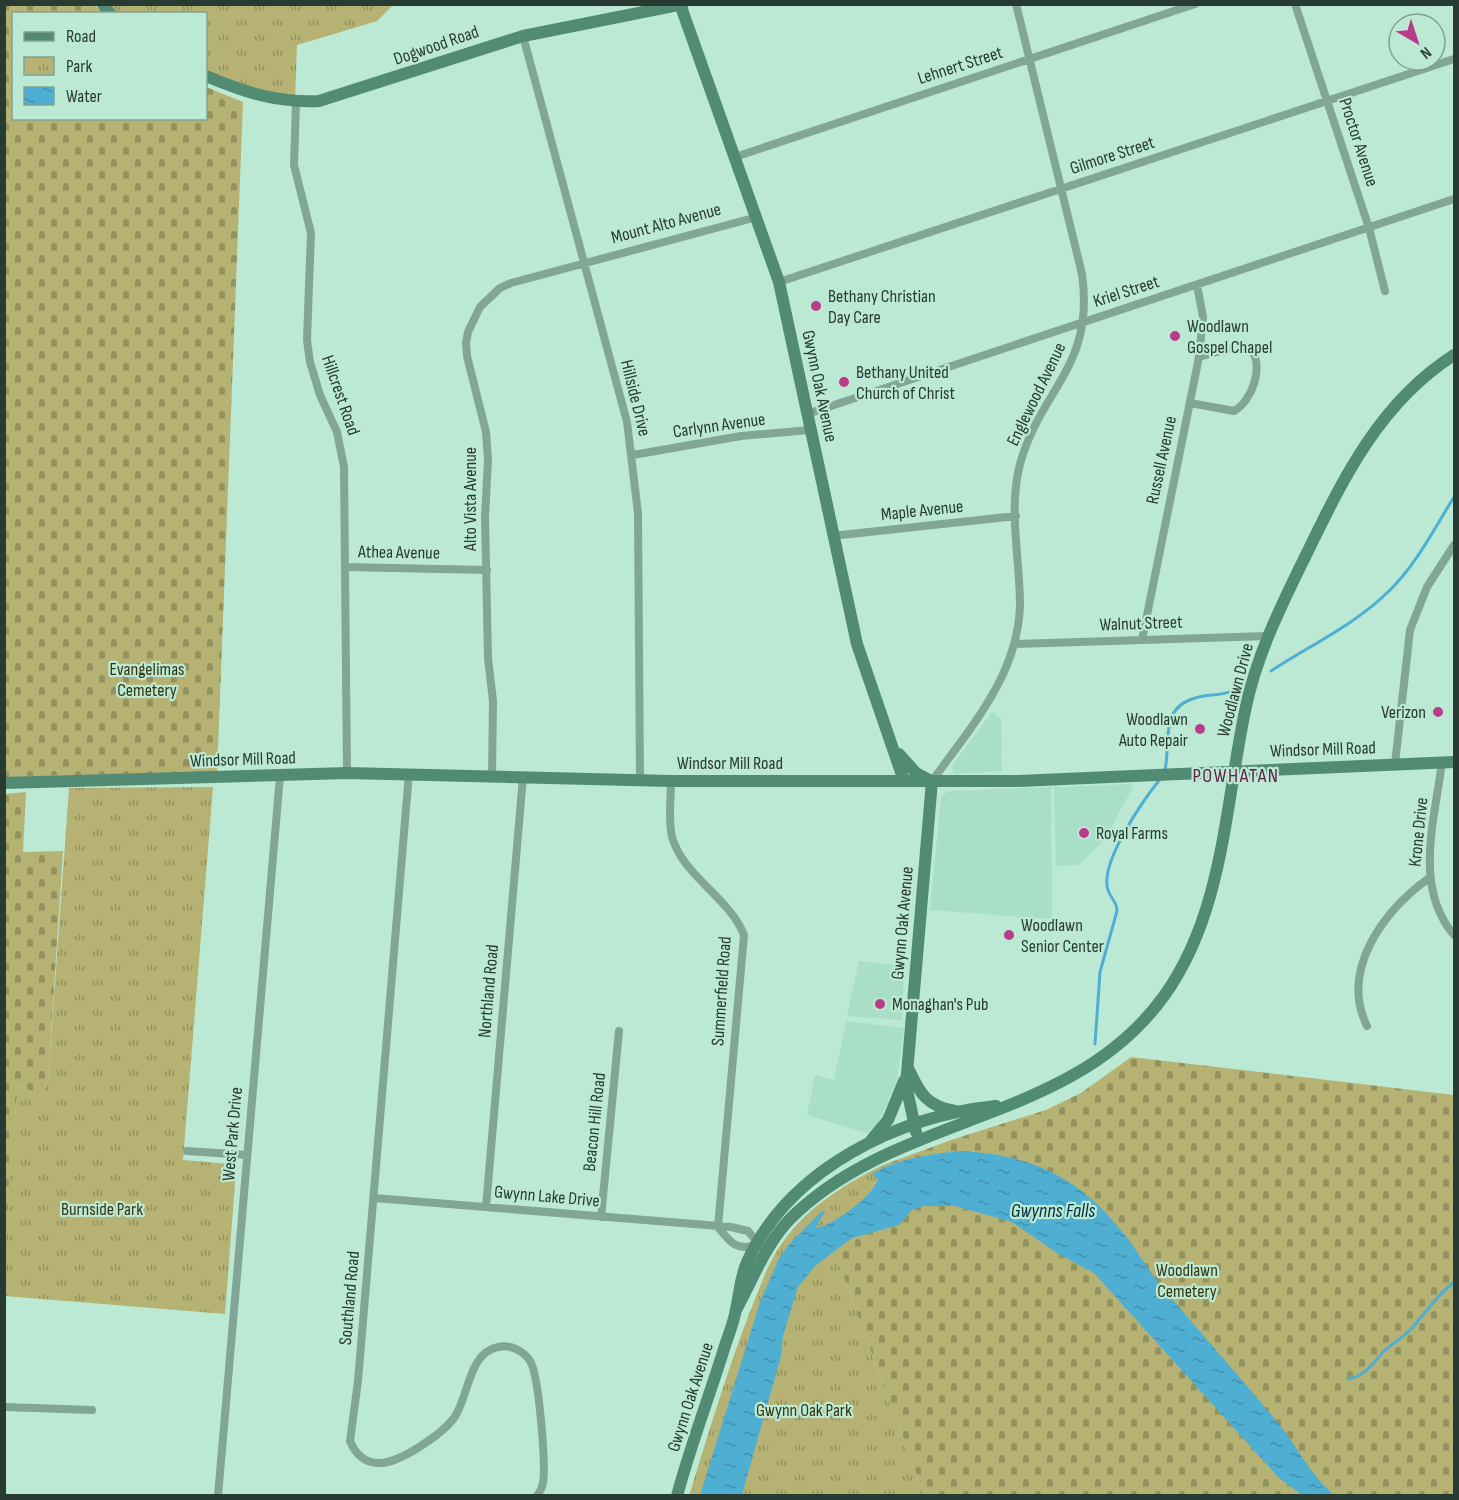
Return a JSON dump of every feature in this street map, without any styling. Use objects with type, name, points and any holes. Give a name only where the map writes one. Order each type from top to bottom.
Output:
[{"type":"main road","name":"Dogwood Road","points":[[207,76],[260,98],[296,102],[319,101],[344,95],[460,54],[523,36],[681,5]]},
{"type":"main road","name":"Gwynn Oak Avenue","points":[[681,5],[779,282],[857,644],[904,781]]},
{"type":"main road","name":"Woodlawn Drive","points":[[923,1139],[1064,1083],[1093,1065],[1129,1036],[1164,996],[1190,952],[1209,900],[1246,706],[1268,636],[1361,447],[1396,404],[1421,380],[1455,355]]},
{"type":"main road","points":[[891,741],[906,764],[932,781]]},
{"type":"main road","name":"Windsor Mill Road","points":[[4,783],[347,773],[640,780],[1018,781],[1448,762]]},
{"type":"main road","name":"Gwynn Oak Avenue","points":[[676,1494],[736,1310],[746,1263],[790,1219],[832,1184],[856,1169],[923,1139],[919,1123],[907,1097],[932,781]]},
{"type":"main road","points":[[908,1068],[923,1099],[939,1108],[959,1112]]},
{"type":"main road","points":[[868,1143],[888,1119],[908,1068]]},
{"type":"main road","name":"Woodlawn Drive","points":[[919,1123],[959,1112],[1007,1105]]},
{"type":"main road","name":"Gwynn Oak Avenue","points":[[761,1247],[769,1223],[796,1194],[868,1143],[919,1123]]},
{"type":"street","name":"Englewood Avenue","points":[[932,781],[992,697],[1015,644],[1020,604],[1016,516],[1020,463],[1072,360],[1084,322],[1082,274],[1016,4]]},
{"type":"street","name":"Lehnert Street","points":[[735,158],[1195,4]]},
{"type":"street","name":"Proctor Avenue","points":[[1295,4],[1369,228],[1385,291]]},
{"type":"street","name":"Hillside Drive","points":[[523,36],[627,422],[633,455],[638,513],[640,780]]},
{"type":"street","name":"Gilmore Street","points":[[779,282],[1455,59]]},
{"type":"street","name":"Hillcrest Road","points":[[296,102],[294,165],[311,233],[307,340],[313,377],[342,450],[346,567],[347,773]]},
{"type":"street","name":"Kriel Street","points":[[807,414],[1455,199]]},
{"type":"street","name":"Mount Alto Avenue","points":[[584,262],[757,217]]},
{"type":"street","name":"Alto Vista Avenue","points":[[492,776],[493,701],[488,658],[486,432],[467,356],[468,332],[480,307],[500,288],[584,262]]},
{"type":"street","name":"Russell Avenue","points":[[1142,640],[1199,357],[1203,317],[1197,285]]},
{"type":"street","points":[[1190,404],[1234,411],[1250,398],[1257,361],[1250,348],[1242,345],[1199,357]]},
{"type":"street","name":"Carlynn Avenue","points":[[633,455],[733,437],[810,430]]},
{"type":"street","name":"Maple Avenue","points":[[832,536],[1016,516]]},
{"type":"street","points":[[1395,764],[1410,630],[1427,587],[1455,545]]},
{"type":"street","name":"Athea Avenue","points":[[346,567],[487,570]]},
{"type":"street","name":"Walnut Street","points":[[1015,644],[1268,636]]},
{"type":"street","name":"Krone Drive","points":[[1448,762],[1429,878],[1440,914],[1455,935]]},
{"type":"street","name":"Southland Road","points":[[410,773],[358,1381],[349,1433],[353,1449],[367,1461],[386,1462],[433,1438],[456,1415],[480,1359],[496,1347],[514,1348],[527,1356],[535,1370],[543,1474],[539,1493]]},
{"type":"street","name":"West Park Drive","points":[[218,1496],[280,776]]},
{"type":"street","name":"Northland Road","points":[[486,1207],[523,777]]},
{"type":"street","name":"Summerfield Road","points":[[671,780],[671,825],[677,848],[736,920],[744,942],[718,1227]]},
{"type":"street","points":[[1367,1026],[1361,1010],[1359,989],[1360,975],[1370,944],[1401,900],[1429,878]]},
{"type":"street","name":"Beacon Hill Road","points":[[601,1217],[619,1030]]},
{"type":"street","points":[[188,1151],[246,1155]]},
{"type":"street","name":"Gwynn Lake Drive","points":[[374,1198],[731,1227],[748,1231],[761,1247]]},
{"type":"street","points":[[718,1227],[739,1248],[761,1247]]},
{"type":"street","points":[[4,1407],[92,1410]]},
{"type":"shaded area","points":[[992,712],[1001,719],[1002,771],[954,774],[951,767]]},
{"type":"shaded area","points":[[1131,784],[1133,787],[1104,840],[1079,865],[1056,866],[1054,787]]},
{"type":"shaded area","points":[[1051,787],[1052,919],[930,910],[941,797],[948,791]]},
{"type":"shaded area","points":[[859,961],[904,966],[902,1020],[847,1016]]},
{"type":"shaded area","points":[[846,1021],[904,1028],[897,1081],[878,1123],[867,1133],[807,1115],[815,1075],[834,1080]]},
{"type":"green space","name":"Evangelimas Cemetery","points":[[5,5],[95,5],[102,12],[12,12],[12,120],[207,120],[207,87],[243,102],[217,774],[5,778]]},
{"type":"green space","points":[[103,5],[393,5],[377,21],[297,45],[295,101],[207,76],[207,12],[109,12]]},
{"type":"green space","name":"Burnside Park","points":[[213,787],[183,1160],[229,1164],[236,1170],[225,1314],[5,1296],[4,1234],[18,1085],[41,1096],[48,1080],[69,788]]},
{"type":"green space","points":[[26,792],[23,852],[63,851],[48,1080],[41,1096],[18,1085],[5,1234],[4,794]]},
{"type":"green space","name":"Woodlawn Cemetery","points":[[1131,1057],[1454,1095],[1454,1495],[924,1495],[837,1259],[883,1165],[954,1139],[1046,1110],[1081,1093]]},
{"type":"green space","name":"Gwynn Oak Park","points":[[883,1165],[837,1259],[924,1495],[689,1496],[735,1352],[775,1254],[795,1227],[817,1206],[842,1188]]},
{"type":"water","name":"Gwynns Falls","points":[[961,1151],[987,1153],[1032,1164],[1072,1184],[1090,1198],[1125,1235],[1162,1287],[1278,1423],[1311,1470],[1334,1495],[1302,1495],[1278,1477],[1094,1273],[1057,1253],[1012,1222],[955,1206],[923,1206],[912,1210],[899,1225],[852,1238],[815,1266],[798,1287],[742,1495],[700,1495],[760,1302],[779,1258],[791,1242],[822,1211],[825,1212],[815,1228],[832,1222],[861,1201],[869,1194],[878,1179],[872,1174],[904,1160]]},
{"type":"waterway","points":[[1271,671],[1362,614],[1389,591],[1416,558],[1454,497]]},
{"type":"waterway","points":[[1165,770],[1169,727],[1176,710],[1195,698],[1232,691]]},
{"type":"waterway","points":[[1095,1044],[1100,972],[1117,911],[1108,890],[1107,878],[1110,864],[1125,832],[1161,778]]},
{"type":"waterway","points":[[1348,1379],[1360,1375],[1369,1368],[1384,1351],[1410,1330],[1435,1300],[1454,1282]]},
{"type":"place","name":"Bethany Christian Day Care","points":[[816,306]]},
{"type":"place","name":"Woodlawn Gospel Chapel","points":[[1175,336]]},
{"type":"place","name":"Bethany United Church of Christ","points":[[844,382]]},
{"type":"place","name":"Verizon","points":[[1438,712]]},
{"type":"place","name":"Woodlawn Auto Repair","points":[[1200,729]]},
{"type":"place","name":"Royal Farms","points":[[1084,833]]},
{"type":"place","name":"Woodlawn Senior Center","points":[[1009,935]]},
{"type":"place","name":"Monaghan's Pub","points":[[880,1004]]},
{"type":"district","name":"POWHATAN","points":[[1236,775]]}]
